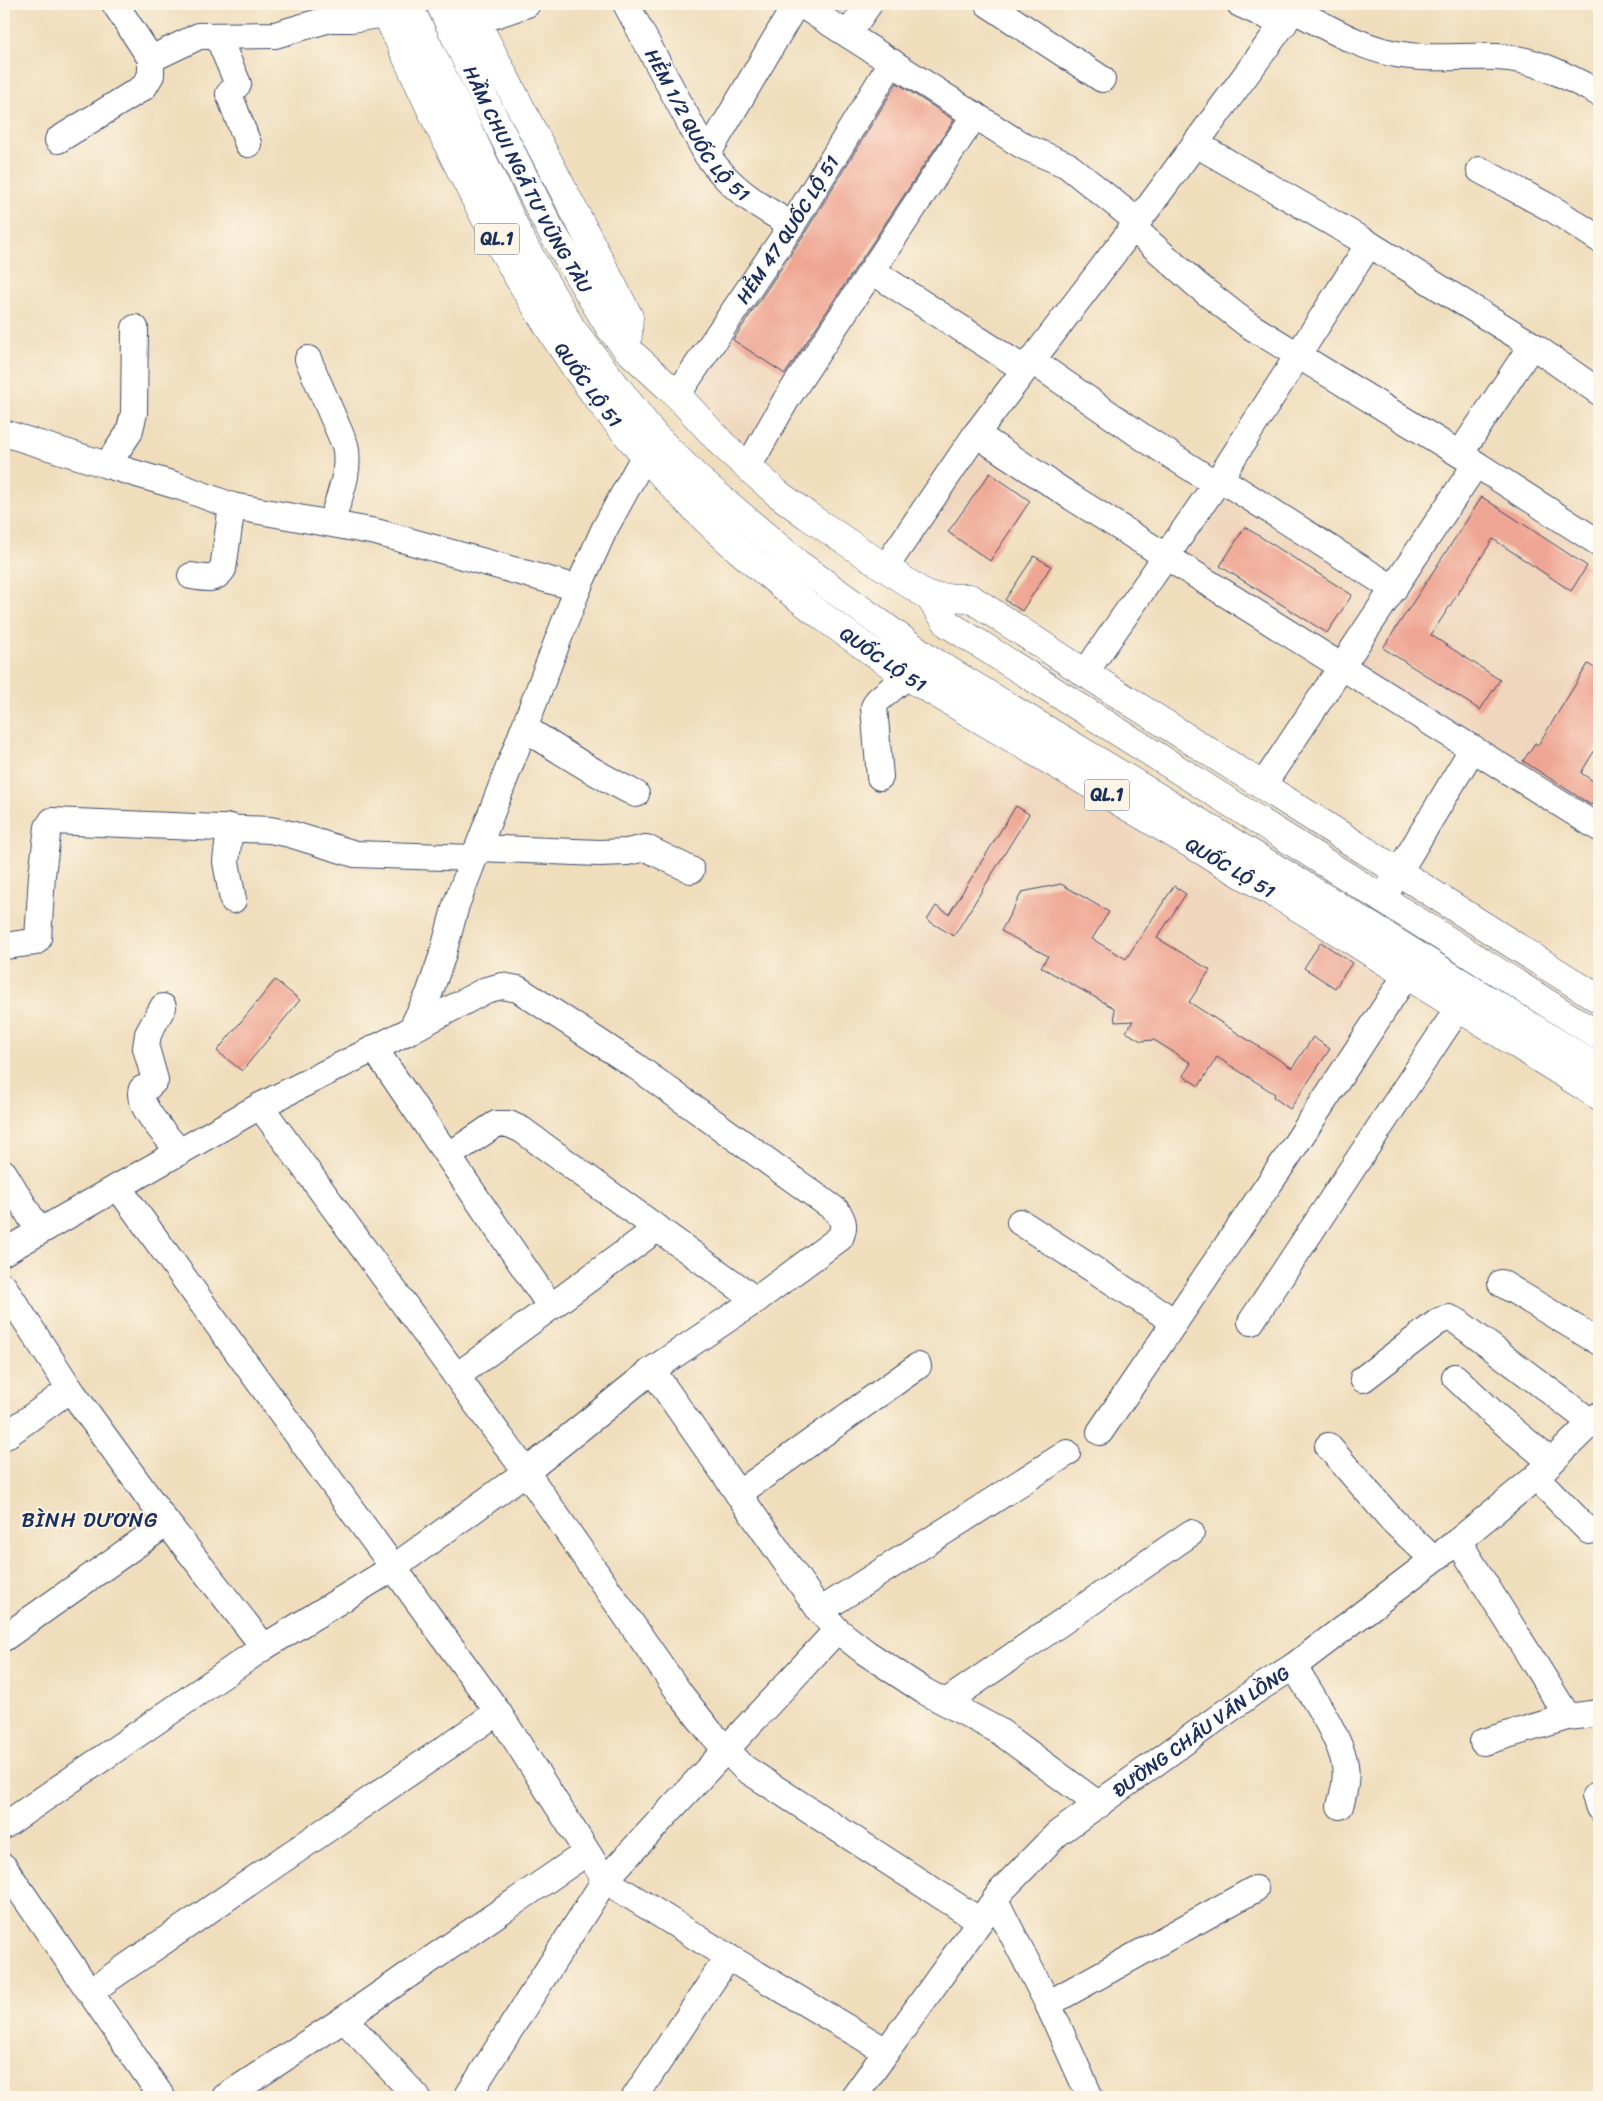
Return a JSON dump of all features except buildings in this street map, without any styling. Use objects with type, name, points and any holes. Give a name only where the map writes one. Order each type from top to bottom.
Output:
[{"type":"main road","name":"HẦM CHUI NGÃ TƯ VŨNG TÀU","points":[[440,4],[485,100],[549,227],[610,328],[627,349]]},
{"type":"main road","name":"QUỐC LỘ 51","points":[[392,7],[572,329],[694,507],[753,562],[865,647],[907,676],[1321,921],[1413,966],[1599,1069]]},
{"type":"main road","points":[[471,13],[629,317],[627,349]]},
{"type":"main road","name":"QL.1","points":[[627,349],[677,395],[723,445],[748,467],[808,516],[929,597],[948,624],[1599,1036]]},
{"type":"main road","name":"QUỐC LỘ 51","points":[[652,447],[697,478],[797,563],[931,660],[1413,966],[1460,1007],[1599,1096]]},
{"type":"main road","points":[[929,597],[970,598],[1084,673],[1599,999]]},
{"type":"street","points":[[58,140],[144,87],[149,82],[152,58],[115,4]]},
{"type":"street","points":[[471,13],[527,4]]},
{"type":"street","name":"HẺM 1/2 QUỐC LỘ 51","points":[[626,4],[707,155],[721,175],[756,204],[792,225]]},
{"type":"street","points":[[707,155],[796,4]]},
{"type":"street","points":[[800,4],[1023,146],[1067,165],[1217,301],[1247,324],[1468,459],[1599,543]]},
{"type":"street","points":[[848,34],[868,4]]},
{"type":"street","points":[[1240,4],[1292,13],[1375,49],[1415,57],[1512,58],[1569,78],[1599,92]]},
{"type":"street","points":[[152,58],[200,36],[275,35],[330,19],[351,19],[392,7]]},
{"type":"street","points":[[1002,8],[1102,79]]},
{"type":"street","points":[[885,568],[976,434],[1196,144],[1292,13]]},
{"type":"street","points":[[218,37],[238,84],[229,94],[248,144]]},
{"type":"street","name":"HẺM 47 QUỐC LỘ 51","points":[[677,395],[792,225],[892,62]]},
{"type":"street","points":[[748,467],[786,400],[975,115]]},
{"type":"street","points":[[1196,144],[1369,244],[1532,345],[1599,392]]},
{"type":"street","points":[[1480,170],[1556,211],[1599,239]]},
{"type":"street","points":[[1084,673],[1218,481],[1369,244]]},
{"type":"street","points":[[872,271],[1394,589]]},
{"type":"street","points":[[107,466],[129,433],[134,413],[135,328]]},
{"type":"street","points":[[1263,785],[1394,589],[1532,345]]},
{"type":"street","points":[[308,359],[345,445],[348,457],[347,469],[331,523]]},
{"type":"street","points":[[4,432],[107,466],[181,487],[232,506],[376,532],[578,588]]},
{"type":"street","points":[[976,434],[1031,472],[1599,828]]},
{"type":"street","points":[[411,1030],[429,994],[442,957],[456,905],[578,588],[604,530],[652,447]]},
{"type":"street","points":[[191,576],[212,579],[219,576],[223,569],[232,506]]},
{"type":"street","points":[[880,777],[874,707],[878,700],[907,676]]},
{"type":"street","points":[[525,728],[567,756],[636,794]]},
{"type":"street","points":[[1382,900],[1473,748]]},
{"type":"street","points":[[4,946],[35,942],[38,938],[42,875],[48,827],[52,821],[230,827],[290,834],[355,854],[369,856],[476,853],[599,853],[627,852],[646,848],[691,870]]},
{"type":"street","points":[[230,827],[226,862],[233,900]]},
{"type":"street","points":[[1100,1432],[1288,1156],[1413,966]]},
{"type":"street","points":[[4,1252],[260,1106],[486,990],[502,986],[518,989],[634,1065],[837,1211],[844,1220],[844,1230],[840,1238],[756,1300],[652,1370],[526,1472],[393,1568],[264,1647],[4,1826]]},
{"type":"street","points":[[163,1007],[148,1034],[146,1048],[155,1080],[148,1087],[142,1089],[140,1096],[143,1106],[180,1152]]},
{"type":"street","points":[[1252,1322],[1460,1007]]},
{"type":"street","points":[[374,1048],[551,1307]]},
{"type":"street","points":[[260,1106],[526,1472],[681,1695],[727,1750],[744,1768],[980,1921]]},
{"type":"street","points":[[448,1156],[496,1124],[509,1124],[522,1130],[756,1300]]},
{"type":"street","points":[[4,1173],[38,1231]]},
{"type":"street","points":[[118,1187],[498,1712],[605,1880],[728,1957],[886,2051]]},
{"type":"street","points":[[1020,1222],[1175,1322]]},
{"type":"street","points":[[457,1376],[658,1228]]},
{"type":"street","points":[[1501,1283],[1599,1342]]},
{"type":"street","points":[[4,1287],[70,1390],[167,1523],[264,1647]]},
{"type":"street","points":[[1363,1379],[1439,1321],[1449,1318],[1458,1322],[1596,1419]]},
{"type":"street","points":[[738,1494],[918,1366]]},
{"type":"street","points":[[652,1370],[829,1621],[864,1652],[924,1691],[999,1731],[1099,1805]]},
{"type":"street","points":[[1455,1377],[1495,1415],[1543,1469],[1589,1531]]},
{"type":"street","points":[[4,1437],[70,1390]]},
{"type":"street","name":"ĐƯỜNG CHÂU VĂN LỒNG","points":[[854,2097],[1002,1890],[1057,1834],[1255,1691],[1294,1666],[1458,1541],[1543,1469],[1596,1419]]},
{"type":"street","points":[[1328,1446],[1392,1520],[1433,1559]]},
{"type":"street","points":[[467,2097],[605,1880],[727,1750],[829,1621],[1067,1453]]},
{"type":"street","points":[[4,1638],[167,1523]]},
{"type":"street","points":[[946,1702],[1191,1533]]},
{"type":"street","points":[[1458,1541],[1568,1717]]},
{"type":"street","points":[[1294,1666],[1334,1736],[1345,1763],[1346,1787],[1340,1806]]},
{"type":"street","points":[[91,1992],[498,1712]]},
{"type":"street","points":[[1483,1742],[1568,1717],[1599,1713]]},
{"type":"street","points":[[225,2097],[344,2019],[586,1852]]},
{"type":"street","points":[[4,1867],[162,2097]]},
{"type":"street","points":[[1048,2004],[1255,1889]]},
{"type":"street","points":[[995,1900],[1048,2004],[1090,2097]]},
{"type":"street","points":[[635,2097],[728,1957]]},
{"type":"street","points":[[344,2019],[417,2097]]},
{"type":"shaded area","points":[[894,71],[966,116],[748,454],[693,399],[708,362]]},
{"type":"shaded area","points":[[978,443],[1040,485],[973,587],[932,587],[897,563]]},
{"type":"shaded area","points":[[1476,472],[1599,551],[1599,820],[1350,664]]},
{"type":"shaded area","points":[[1223,485],[1388,590],[1343,658],[1176,553]]},
{"type":"shaded area","points":[[998,742],[1399,982],[1292,1145],[1152,1057],[1156,1050],[1090,1012],[1066,1048],[902,949],[936,842]]},
{"type":"district","name":"BÌNH DƯƠNG","points":[[90,1520]]}]
